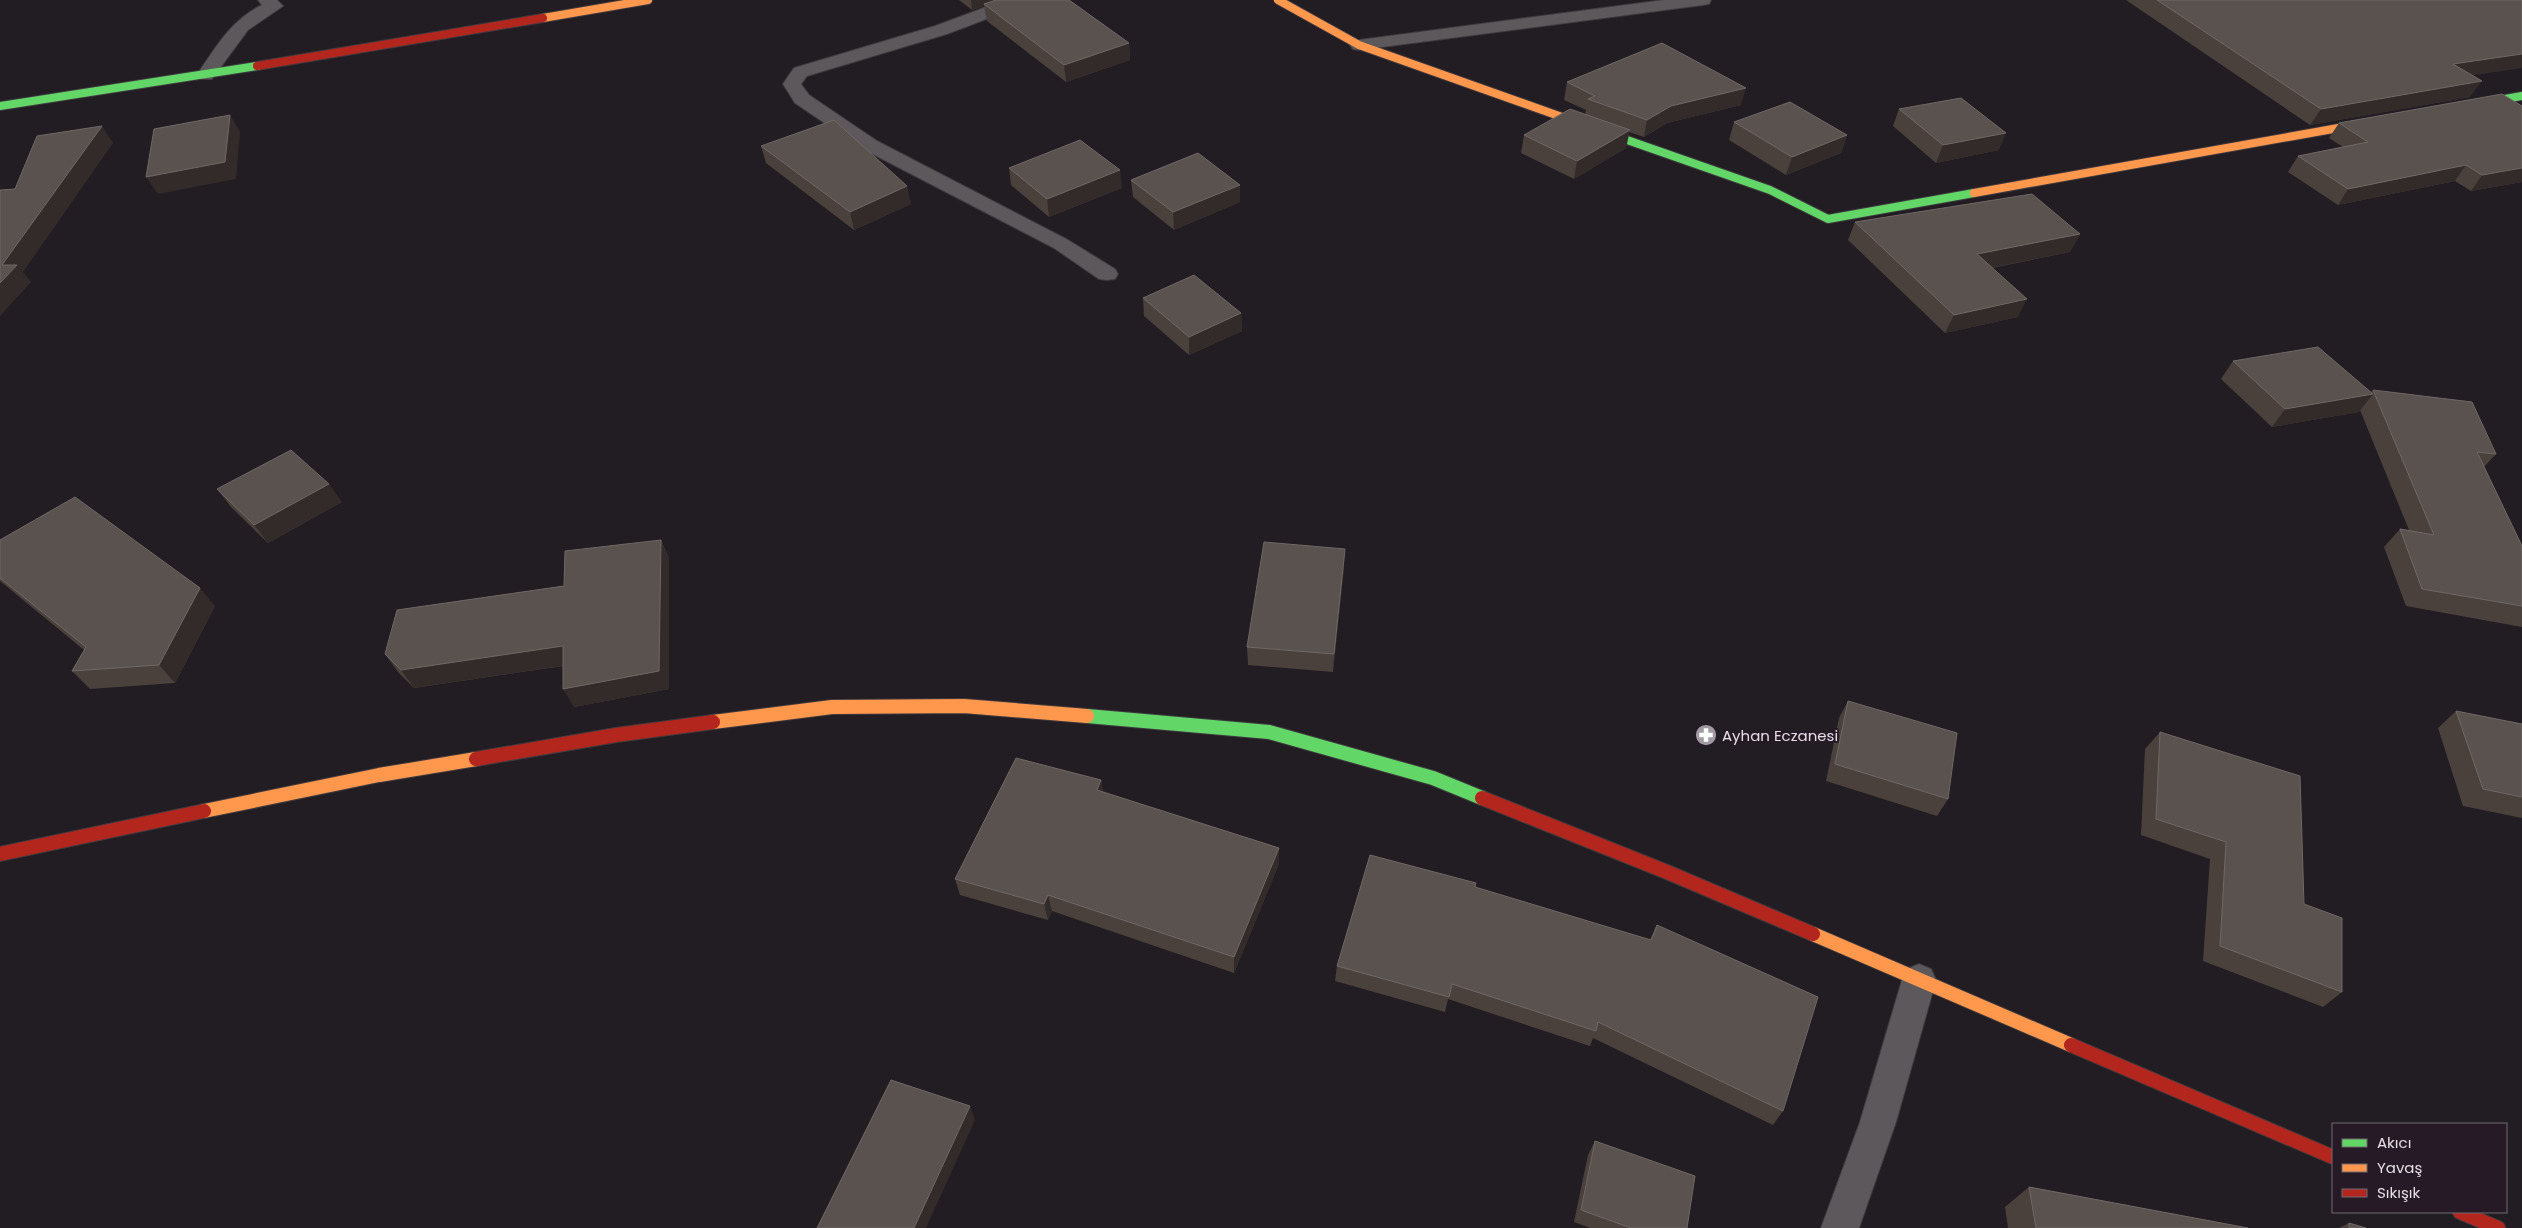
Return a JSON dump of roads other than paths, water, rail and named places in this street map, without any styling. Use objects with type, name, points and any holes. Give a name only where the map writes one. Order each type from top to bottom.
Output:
[{"type":"street","points":[[206,75],[238,28],[270,3],[291,0]]},
{"type":"street","points":[[0,106],[206,75],[648,0]]},
{"type":"street","points":[[1020,0],[941,30],[800,72],[792,84],[802,99],[870,145],[1061,244],[1107,274]]},
{"type":"street","points":[[1278,0],[1359,45],[1770,190],[1828,219],[2385,120]]},
{"type":"street","points":[[1359,45],[1703,0]]},
{"type":"street","points":[[2463,106],[2522,96]]},
{"type":"street","points":[[0,854],[380,775],[616,735],[832,707],[964,706],[1269,732],[1433,778],[1667,872],[2332,1157]]},
{"type":"street","points":[[1840,1228],[1878,1122],[1920,980]]},
{"type":"street","points":[[2462,1213],[2498,1228]]},
{"type":"place","name":"Ayhan Eczanesi","points":[[1706,735]]}]
